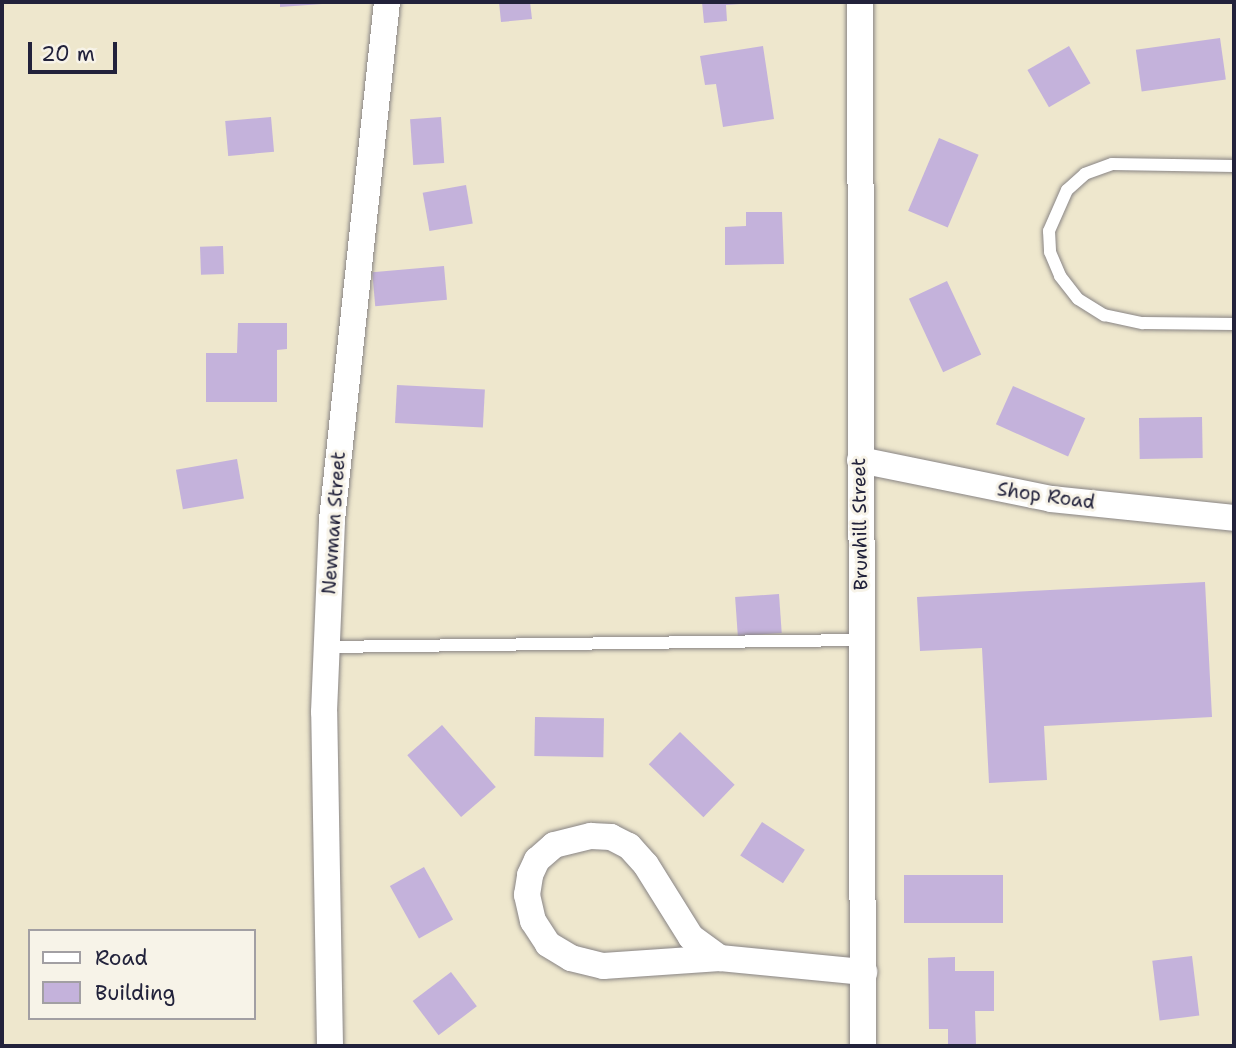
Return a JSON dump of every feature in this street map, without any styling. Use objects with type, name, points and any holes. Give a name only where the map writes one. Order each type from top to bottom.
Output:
[{"type":"street","name":"Newman Street","points":[[330,1046],[326,647],[332,520],[387,2]]},
{"type":"street","name":"Brunhill Street","points":[[860,2],[863,1046]]},
{"type":"street","name":"Shop Road","points":[[860,460],[1051,499],[1234,518]]},
{"type":"street","points":[[720,958],[691,937],[646,865],[629,846],[611,837],[591,836],[554,845],[537,860],[527,895],[533,921],[548,944],[571,958],[603,966],[720,958],[864,972]]},
{"type":"lane","points":[[1234,166],[1112,164],[1085,174],[1067,190],[1049,231],[1050,252],[1060,276],[1078,299],[1104,315],[1143,323],[1234,324]]},
{"type":"lane","points":[[326,647],[861,640]]},
{"type":"building","points":[[280,2],[322,2],[322,4],[280,7]]},
{"type":"building","points":[[499,2],[530,2],[532,19],[501,22]]},
{"type":"building","points":[[702,2],[740,4],[726,5],[727,21],[704,23]]},
{"type":"building","points":[[1220,38],[1226,80],[1142,91],[1136,50]]},
{"type":"building","points":[[763,46],[774,119],[723,127],[716,84],[705,85],[700,56]]},
{"type":"building","points":[[1069,46],[1090,83],[1049,107],[1027,70]]},
{"type":"building","points":[[271,117],[274,152],[228,156],[225,121]]},
{"type":"building","points":[[441,117],[444,163],[413,165],[410,119]]},
{"type":"building","points":[[939,138],[979,155],[948,228],[908,211]]},
{"type":"building","points":[[466,185],[473,223],[429,231],[423,193]]},
{"type":"building","points":[[746,212],[782,212],[784,264],[725,265],[725,227],[746,226]]},
{"type":"building","points":[[223,246],[224,274],[201,275],[200,247]]},
{"type":"building","points":[[444,266],[447,300],[375,306],[372,272]]},
{"type":"building","points":[[947,281],[981,354],[943,372],[909,299]]},
{"type":"building","points":[[238,323],[287,323],[287,349],[277,350],[277,402],[206,402],[206,353],[237,353]]},
{"type":"building","points":[[397,385],[485,390],[483,428],[395,423]]},
{"type":"building","points":[[1013,386],[1085,418],[1068,457],[996,424]]},
{"type":"building","points":[[1202,417],[1203,458],[1140,459],[1139,418]]},
{"type":"building","points":[[237,459],[244,498],[183,509],[176,470]]},
{"type":"building","points":[[1205,582],[1212,717],[1044,726],[1047,780],[989,783],[982,648],[920,651],[917,597]]},
{"type":"building","points":[[779,594],[782,633],[738,636],[735,597]]},
{"type":"building","points":[[535,717],[604,718],[603,757],[534,756]]},
{"type":"building","points":[[442,725],[496,787],[461,817],[407,755]]},
{"type":"building","points":[[680,732],[735,785],[703,817],[649,764]]},
{"type":"building","points":[[762,822],[805,850],[783,883],[740,856]]},
{"type":"building","points":[[424,867],[453,919],[419,938],[390,886]]},
{"type":"building","points":[[904,875],[1003,875],[1003,923],[904,923]]},
{"type":"building","points":[[1192,956],[1199,1016],[1160,1020],[1152,961]]},
{"type":"building","points":[[955,957],[955,971],[994,971],[994,1011],[975,1011],[976,1044],[948,1045],[948,1029],[929,1029],[928,958]]},
{"type":"building","points":[[451,972],[477,1006],[439,1035],[413,1001]]}]
